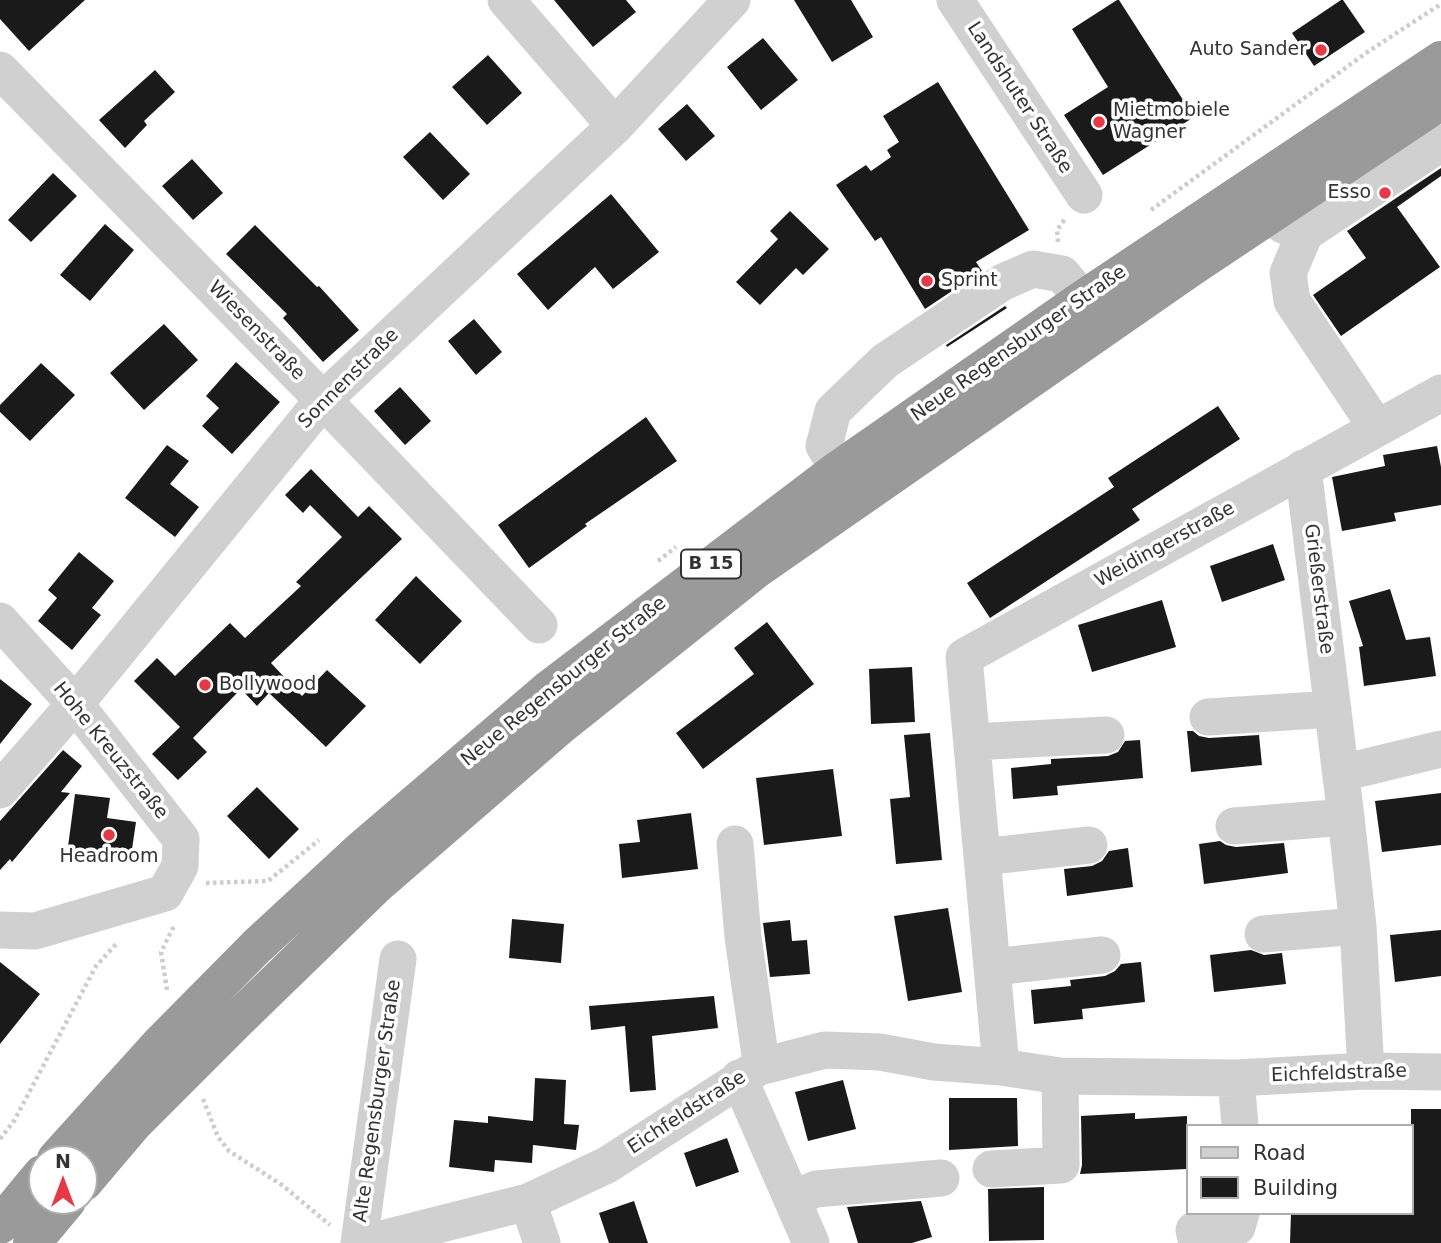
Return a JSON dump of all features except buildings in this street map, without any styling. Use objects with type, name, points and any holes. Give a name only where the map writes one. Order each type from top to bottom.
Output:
[{"type":"highway","name":"Neue Regensburger Straße","points":[[69,1145],[161,1043],[257,946],[361,850],[559,682],[1073,287],[1441,60]]},
{"type":"highway","name":"Neue Regensburger Straße","points":[[98,1166],[144,1113],[237,1018],[374,887],[560,726],[757,569],[1192,267],[1441,102]]},
{"type":"highway","points":[[0,1225],[28,1191]]},
{"type":"highway","points":[[32,1243],[56,1215]]},
{"type":"street","points":[[506,0],[615,126]]},
{"type":"street","name":"Sonnenstraße","points":[[0,790],[75,704],[323,400],[615,126],[732,0]]},
{"type":"street","name":"Landshuter Straße","points":[[955,0],[1084,195]]},
{"type":"street","name":"Wiesenstraße","points":[[0,69],[538,625]]},
{"type":"street","points":[[1377,428],[1292,301],[1288,273],[1306,233],[1441,143]]},
{"type":"street","points":[[1265,219],[1306,233]]},
{"type":"street","points":[[839,469],[824,446],[833,411],[885,361],[1003,282],[1033,269],[1073,287]]},
{"type":"street","name":"Weidingerstraße","points":[[1000,1067],[964,657],[1441,393]]},
{"type":"street","name":"Grießerstraße","points":[[1303,468],[1342,773],[1358,926],[1366,1071]]},
{"type":"street","name":"Hohe Kreuzstraße","points":[[0,621],[75,704],[181,839],[180,866],[172,905]]},
{"type":"street","points":[[1208,717],[1334,709]]},
{"type":"street","points":[[972,743],[1106,735]]},
{"type":"street","points":[[1342,773],[1441,750]]},
{"type":"street","points":[[1234,826],[1346,817]]},
{"type":"street","points":[[735,844],[743,937],[760,1055],[749,1072],[792,1199],[811,1243]]},
{"type":"street","points":[[982,857],[1089,845]]},
{"type":"street","points":[[0,930],[35,931],[172,905]]},
{"type":"street","points":[[1263,934],[1358,926]]},
{"type":"street","points":[[993,967],[1102,955]]},
{"type":"street","name":"Alte Regensburger Straße","points":[[354,1238],[398,959]]},
{"type":"street","name":"Eichfeldstraße","points":[[354,1238],[528,1202],[607,1165],[749,1072],[825,1050],[880,1052],[934,1062],[1000,1067],[1060,1076],[1236,1078],[1366,1071],[1441,1072]]},
{"type":"street","points":[[990,1169],[1061,1165],[1060,1076]]},
{"type":"street","points":[[1236,1078],[1240,1124]]},
{"type":"street","points":[[792,1199],[816,1189],[941,1178]]},
{"type":"street","points":[[528,1202],[542,1243]]},
{"type":"street","points":[[1197,1243],[1194,1230],[1237,1227],[1240,1215]]},
{"type":"path","points":[[1073,287],[1057,230],[1084,195]]},
{"type":"path","points":[[167,993],[161,952],[172,905]]},
{"type":"path","points":[[0,1139],[14,1121],[96,965],[122,938]]},
{"type":"path","points":[[200,1088],[209,1118],[218,1137],[229,1151],[282,1185],[316,1216],[354,1238]]},
{"type":"place","name":"Auto Sander","points":[[1321,50]]},
{"type":"place","name":"Mietmobiele Wagner","points":[[1099,122]]},
{"type":"place","name":"Esso","points":[[1385,193]]},
{"type":"place","name":"Sprint","points":[[927,281]]},
{"type":"place","name":"Bollywood","points":[[205,685]]},
{"type":"place","name":"Headroom","points":[[109,835]]}]
